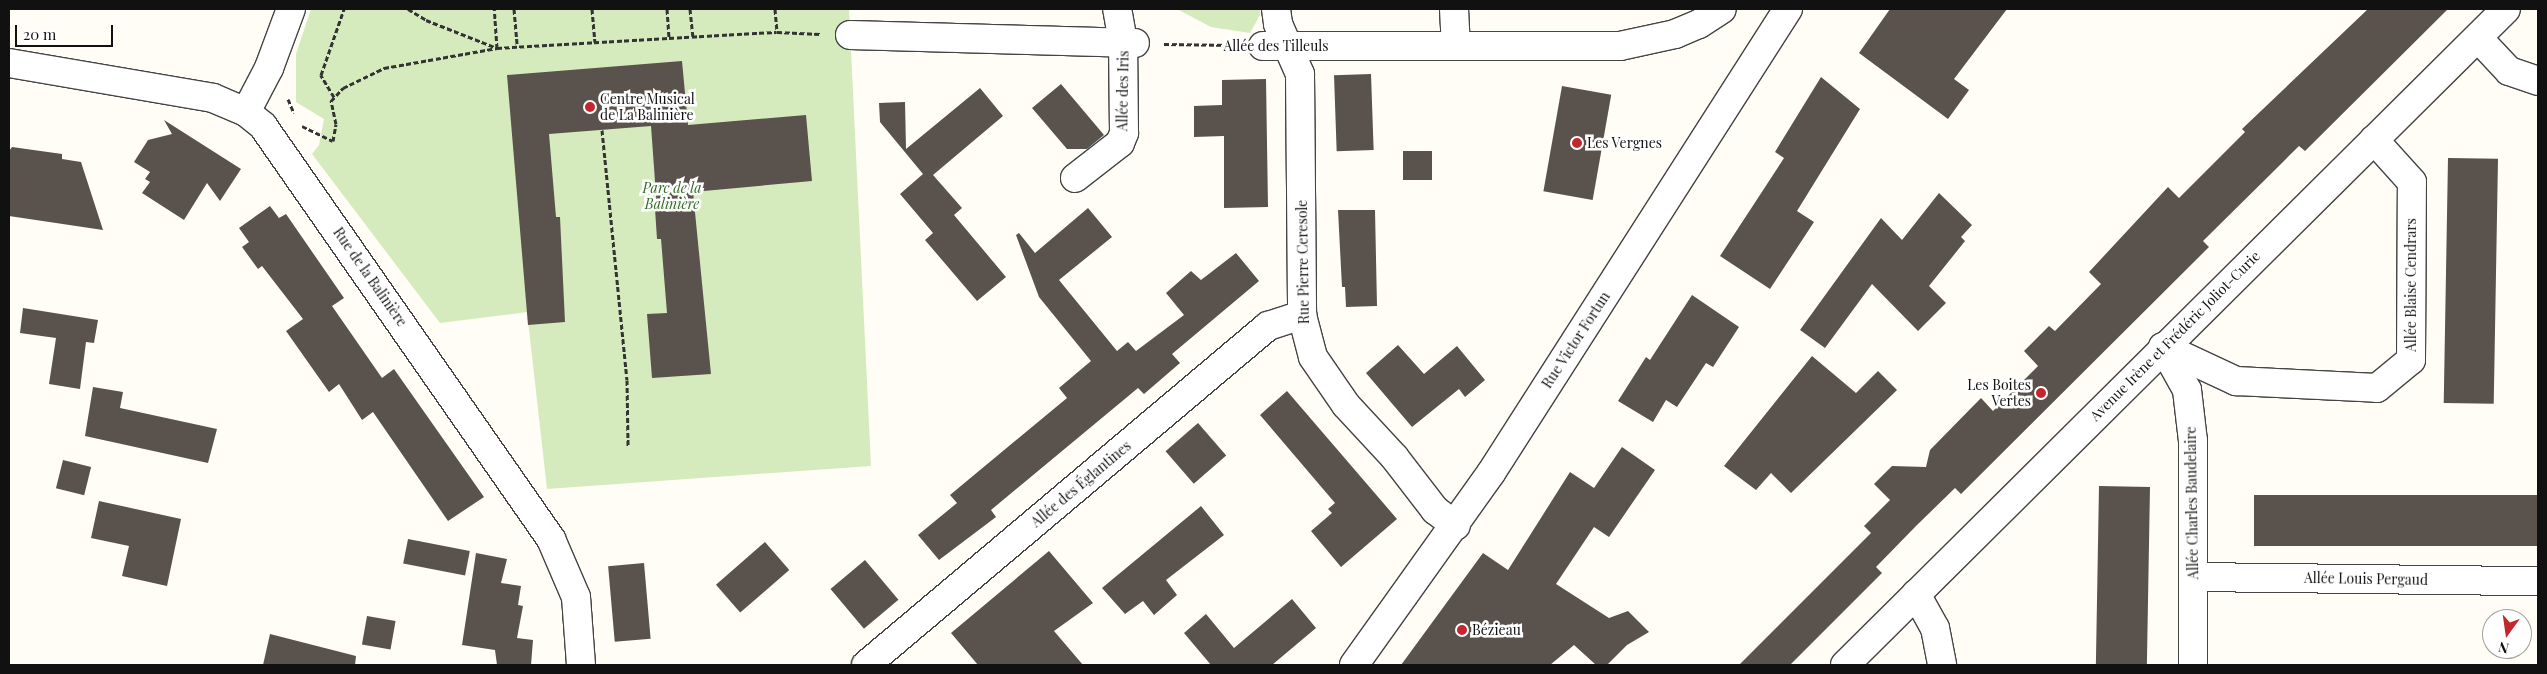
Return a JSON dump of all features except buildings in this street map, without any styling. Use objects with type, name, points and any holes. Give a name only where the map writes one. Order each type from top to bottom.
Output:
[{"type":"street","points":[[246,112],[269,68],[291,9]]},
{"type":"street","name":"Allée des Iris","points":[[1075,178],[1120,143],[1124,133],[1129,43],[1116,9]]},
{"type":"street","name":"Rue Pierre Ceresole","points":[[1276,9],[1278,24],[1276,46],[1300,74],[1302,315],[1312,357],[1324,377],[1436,510],[1456,526]]},
{"type":"street","points":[[1454,9],[1456,45]]},
{"type":"street","name":"Allée des Tilleuls","points":[[1276,46],[1620,46],[1675,34],[1699,24],[1722,9]]},
{"type":"street","name":"Rue Victor Fortun","points":[[1354,665],[1456,526],[1788,9]]},
{"type":"street","name":"Avenue Irène et Frédéric Joliot-Curie","points":[[1845,665],[2163,347],[2506,9]]},
{"type":"street","points":[[850,35],[1129,43]]},
{"type":"street","points":[[2478,38],[2509,70],[2538,81]]},
{"type":"street","name":"Rue de la Balinière","points":[[9,64],[213,98],[246,112],[278,144],[551,539],[564,563],[576,597],[581,665]]},
{"type":"street","name":"Allée Blaise Cendrars","points":[[2163,347],[2236,381],[2376,388],[2411,360],[2412,182],[2374,140]]},
{"type":"street","name":"Allée des Églantines","points":[[866,665],[1268,326],[1302,315]]},
{"type":"street","name":"Allée Charles Baudelaire","points":[[2163,347],[2186,390],[2193,441],[2193,665]]},
{"type":"street","name":"Allée Louis Pergaud","points":[[2194,577],[2538,580]]},
{"type":"street","points":[[1916,594],[1935,628],[1942,665]]},
{"type":"path","points":[[334,97],[321,75],[344,9]]},
{"type":"path","points":[[408,9],[426,20],[497,48]]},
{"type":"path","points":[[494,9],[497,48]]},
{"type":"path","points":[[514,9],[517,46]]},
{"type":"path","points":[[592,9],[594,42]]},
{"type":"path","points":[[667,9],[669,38]]},
{"type":"path","points":[[690,9],[693,37]]},
{"type":"path","points":[[775,9],[777,32]]},
{"type":"path","points":[[298,124],[333,141],[336,124],[331,105],[334,97],[343,88],[384,68],[497,48],[777,32],[850,35]]},
{"type":"path","name":"Allée des Tilleuls","points":[[1129,43],[1276,46]]},
{"type":"path","points":[[288,99],[294,116]]},
{"type":"path","points":[[602,130],[627,380],[628,447]]},
{"type":"green space","name":"Parc de la Balinière","points":[[311,9],[849,9],[871,466],[547,489],[527,312],[440,323],[312,154],[319,145],[324,119],[296,102],[296,54]]},
{"type":"green space","points":[[1177,9],[1260,9],[1260,15],[1250,33],[1211,27]]},
{"type":"place","name":"Centre Musical de La Balinière","points":[[590,107]]},
{"type":"place","name":"Les Vergnes","points":[[1577,143]]},
{"type":"place","name":"Les Boites Vertes","points":[[2041,393]]},
{"type":"place","name":"Bézieau","points":[[1462,630]]}]
